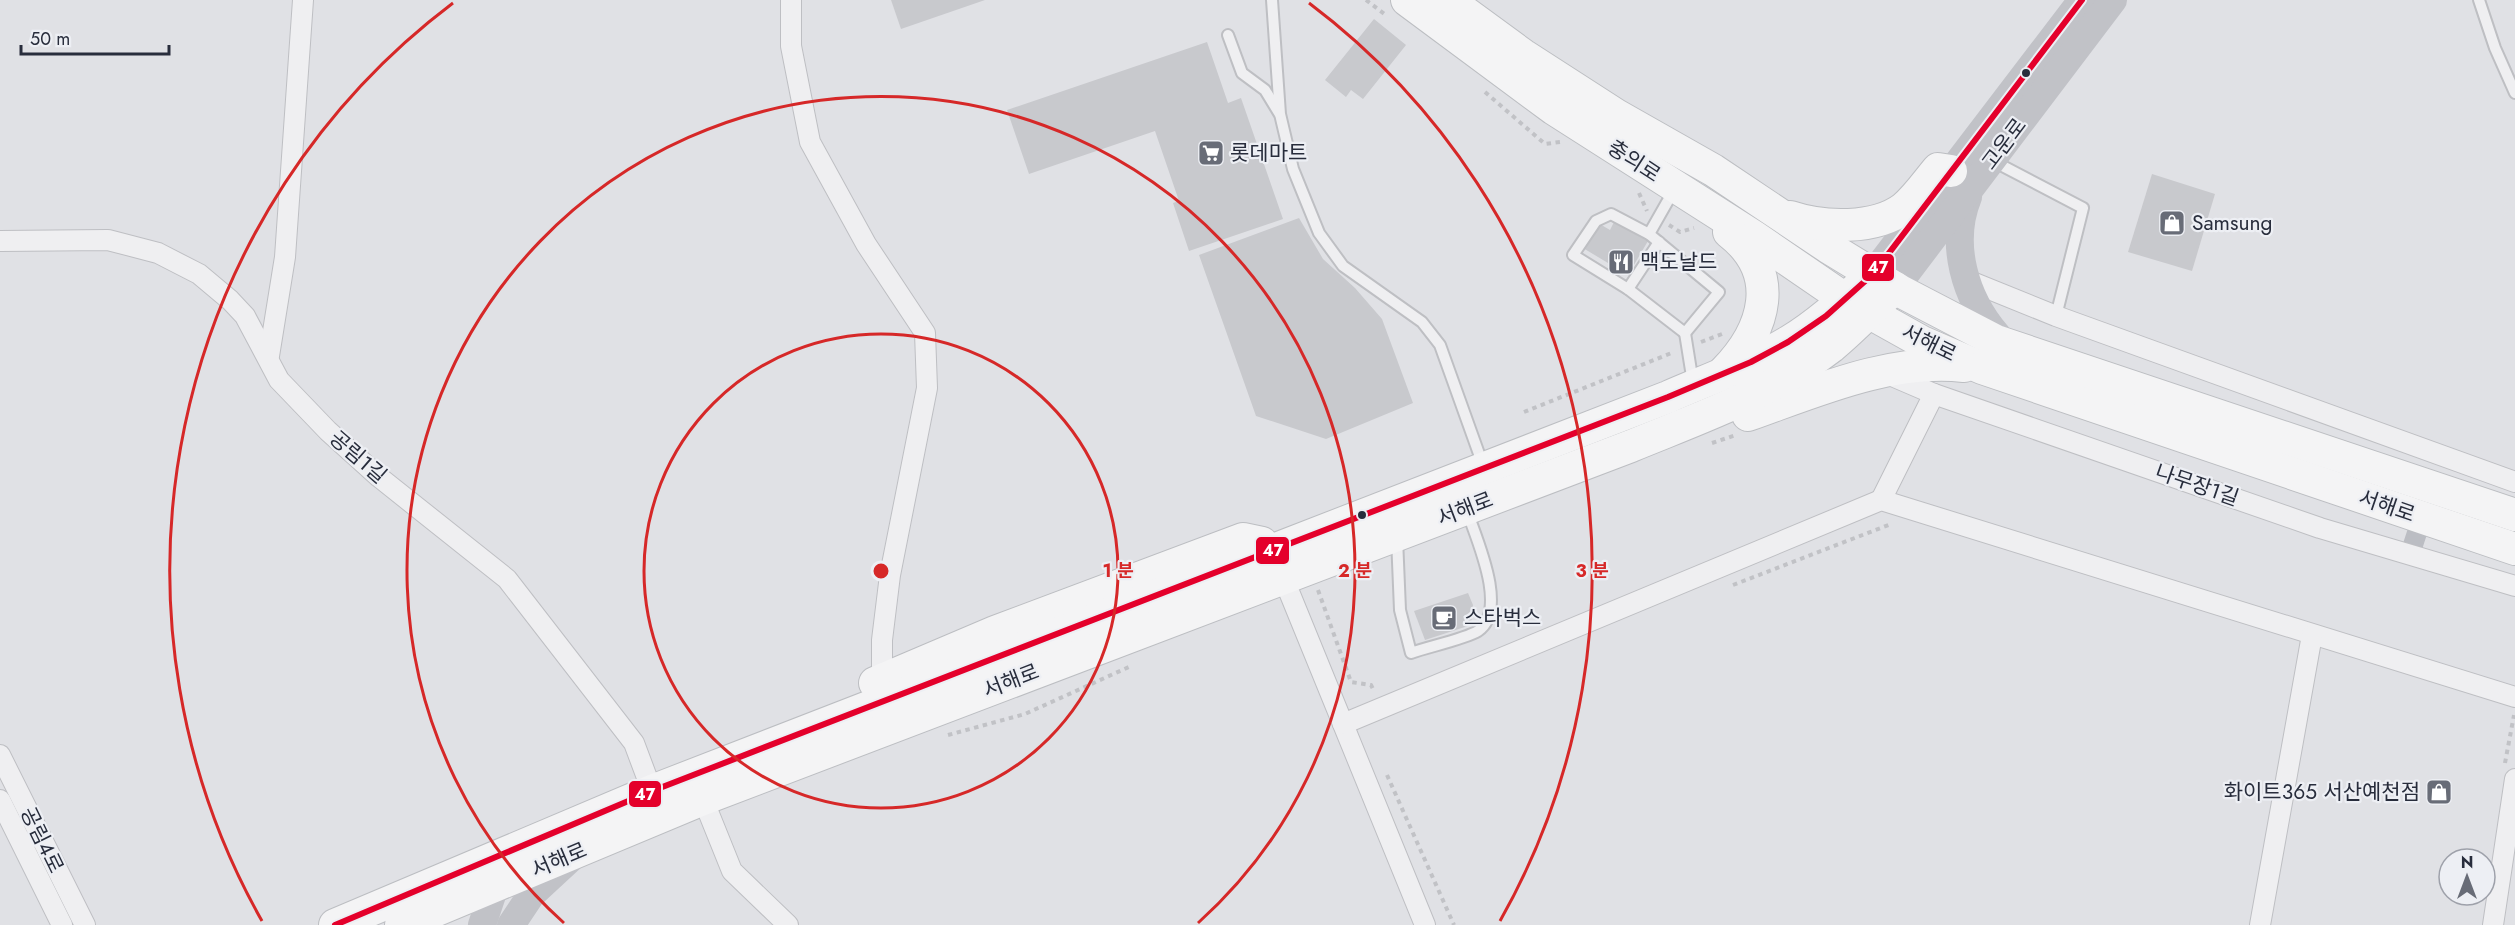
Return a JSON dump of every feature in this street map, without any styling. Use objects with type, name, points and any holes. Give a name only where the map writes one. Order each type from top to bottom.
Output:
[{"type":"main road","name":"충의로","points":[[1407,0],[1554,109],[1857,305]]},
{"type":"main road","name":"충의로","points":[[1448,0],[1523,56],[1616,115],[1713,170],[1884,281]]},
{"type":"main road","name":"고운로","points":[[1884,281],[1962,178],[2082,0]]},
{"type":"main road","name":"고운로","points":[[1962,178],[1991,160],[2113,0]]},
{"type":"main road","points":[[1686,195],[1715,194],[1718,180],[1713,170]]},
{"type":"main road","points":[[1631,446],[1638,454],[1842,383],[1882,372],[1989,355],[1997,335],[1986,322],[1966,280],[1959,243],[1964,209],[1962,178],[1938,170],[1904,207],[1875,220],[1813,223],[1770,209]]},
{"type":"main road","points":[[1686,195],[1699,209],[1750,252],[1763,285],[1762,311],[1757,324],[1736,360],[1724,373],[1736,376],[1742,385],[1741,393],[1733,404]]},
{"type":"main road","points":[[1857,305],[1884,281]]},
{"type":"main road","name":"서해로","points":[[1884,281],[1989,355],[2515,549]]},
{"type":"main road","name":"서해로","points":[[335,925],[652,791],[1397,534],[1631,446],[1733,404],[1786,378],[1832,346],[1857,305]]},
{"type":"main road","name":"서해로","points":[[401,925],[704,799],[1282,574],[1484,469],[1724,373],[1788,342],[1826,316],[1857,305],[1922,342],[1989,355],[2515,515]]},
{"type":"main road","points":[[652,791],[882,680],[995,632],[1243,539],[1260,542],[1282,574]]},
{"type":"main road","points":[[482,925],[506,851]]},
{"type":"main road","points":[[511,925],[531,895],[578,852]]},
{"type":"street","points":[[269,356],[285,257],[303,0]]},
{"type":"street","points":[[791,0],[791,46],[810,142],[866,244],[925,333],[927,388],[890,575],[882,640],[882,680]]},
{"type":"street","name":"공림1길","points":[[0,241],[108,240],[158,253],[199,274],[230,300],[245,316],[269,356],[279,380],[328,431],[379,477],[507,579],[634,743],[652,791]]},
{"type":"street","points":[[1966,280],[2056,316],[2515,482]]},
{"type":"street","name":"나무장1길","points":[[1882,372],[1934,394],[2515,586]]},
{"type":"street","points":[[1881,500],[1934,394]]},
{"type":"street","points":[[2433,483],[2442,455]]},
{"type":"street","points":[[1343,724],[1881,500],[2515,697]]},
{"type":"street","points":[[1282,574],[1425,925]]},
{"type":"street","points":[[2260,925],[2312,635]]},
{"type":"street","name":"공림4로","points":[[0,755],[84,925]]},
{"type":"street","points":[[2493,925],[2515,779]]},
{"type":"street","points":[[704,799],[732,871],[788,925]]},
{"type":"street","name":"공림4로","points":[[0,800],[62,925]]},
{"type":"lane","points":[[1272,0],[1280,114],[1293,169],[1319,233],[1343,266],[1422,322],[1440,345],[1484,469]]},
{"type":"lane","points":[[2479,0],[2495,48],[2515,93]]},
{"type":"lane","points":[[1227,35],[1242,72],[1265,90],[1280,114]]},
{"type":"lane","points":[[1991,160],[2083,208],[2056,316]]},
{"type":"lane","points":[[1649,234],[1686,195]]},
{"type":"lane","points":[[1685,333],[1719,292],[1649,234],[1617,216],[1605,214],[1596,221],[1573,255],[1628,290],[1685,333],[1694,386]]},
{"type":"lane","points":[[1628,290],[1659,242]]},
{"type":"lane","points":[[1397,534],[1400,610],[1411,653],[1478,631],[1487,620],[1491,592],[1466,508]]},
{"type":"path","points":[[1704,445],[1738,434]]},
{"type":"path","points":[[1729,586],[1896,522]]},
{"type":"path","points":[[1282,574],[1316,582],[1351,682],[1371,684],[1380,709]]},
{"type":"path","points":[[945,736],[1025,714],[1140,661]]},
{"type":"path","points":[[1385,772],[1454,925]]},
{"type":"building","points":[[891,0],[985,0],[901,29]]},
{"type":"building","points":[[1374,19],[1406,45],[1363,99],[1351,90],[1346,97],[1325,80]]},
{"type":"building","name":"롯데마트","points":[[1207,42],[1228,103],[1241,98],[1283,219],[1189,251],[1173,203],[1179,201],[1155,131],[1029,174],[1007,110]]},
{"type":"building","name":"Samsung","points":[[2152,174],[2215,194],[2192,271],[2128,252]]},
{"type":"building","points":[[1299,218],[1323,259],[1355,288],[1382,319],[1413,403],[1326,439],[1256,416],[1199,255]]},
{"type":"building","name":"맥도날드","points":[[1614,222],[1648,241],[1628,275],[1583,248],[1598,223],[1610,230]]},
{"type":"building","name":"스타벅스","points":[[1468,593],[1473,605],[1471,625],[1425,640],[1414,611]]},
{"type":"tunnel","points":[[2413,545],[2425,508]]},
{"type":"transit line","name":"47","points":[[335,925],[652,791],[1668,397],[1751,362],[1788,342],[1826,316],[1873,274],[2082,0]]},
{"type":"place","name":"롯데마트","points":[[1211,153]]},
{"type":"place","name":"Samsung","points":[[2172,223]]},
{"type":"place","name":"맥도날드","points":[[1621,262]]},
{"type":"place","name":"스타벅스","points":[[1444,618]]},
{"type":"place","name":"화이트365 서산예천점","points":[[2439,792]]}]
